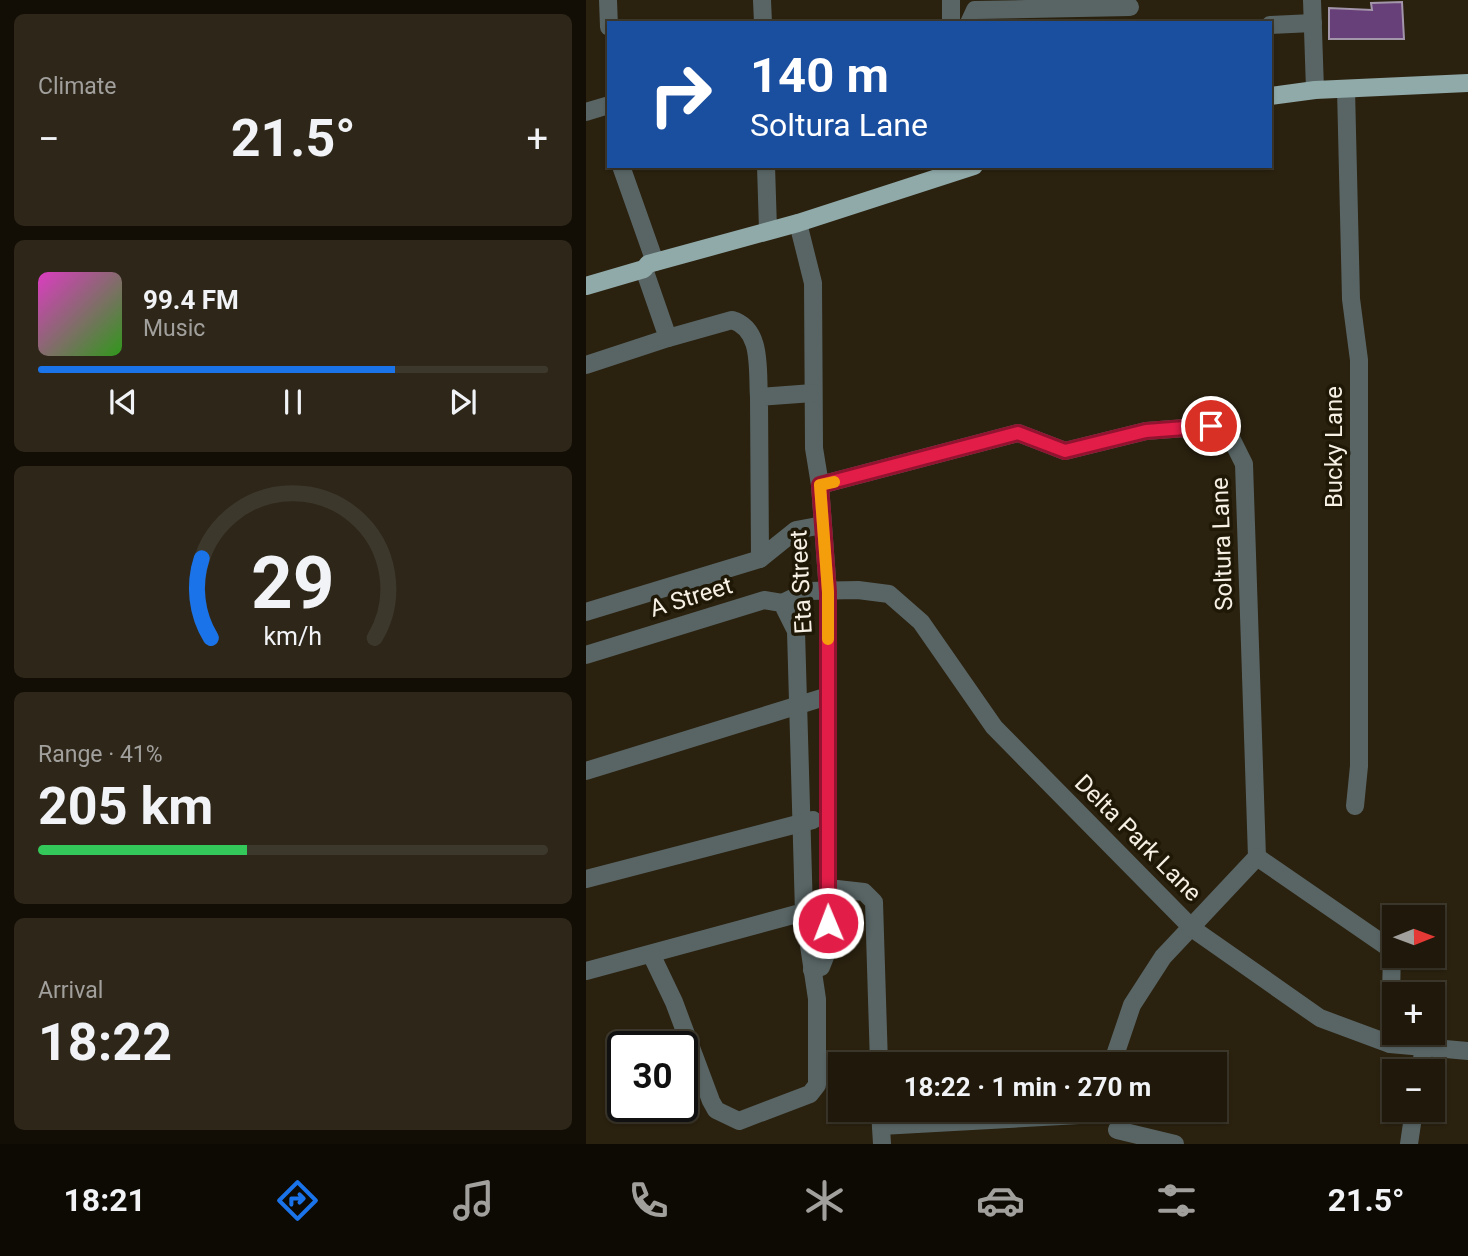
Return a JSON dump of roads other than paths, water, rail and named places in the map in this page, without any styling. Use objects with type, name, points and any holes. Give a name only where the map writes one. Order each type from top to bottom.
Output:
[{"type":"main road","points":[[1272,96],[1315,90],[1468,83]]},
{"type":"main road","points":[[586,286],[767,230],[798,223],[962,168]]},
{"type":"street","points":[[608,0],[609,21]]},
{"type":"street","points":[[762,0],[763,21]]},
{"type":"street","points":[[951,0],[951,21]]},
{"type":"street","points":[[1312,0],[1315,90]]},
{"type":"street","points":[[970,21],[975,10],[1070,15],[1130,10]]},
{"type":"street","points":[[1272,25],[1313,23]]},
{"type":"street","name":"Bucky Lane","points":[[1346,89],[1351,299],[1359,360],[1359,766],[1355,806]]},
{"type":"street","points":[[586,112],[607,106]]},
{"type":"street","points":[[622,168],[668,338]]},
{"type":"street","points":[[766,168],[767,230]]},
{"type":"street","name":"Eta Street","points":[[798,223],[813,284],[814,448],[820,485],[828,592],[828,940],[821,967],[812,970]]},
{"type":"street","points":[[586,365],[732,320],[749,329],[755,342],[759,397],[760,559]]},
{"type":"street","points":[[759,397],[814,393]]},
{"type":"street","name":"Soltura Lane","points":[[820,485],[1018,433],[1065,451],[1146,431],[1211,426],[1229,434],[1244,464],[1257,858]]},
{"type":"street","points":[[586,612],[760,559],[795,530],[823,525]]},
{"type":"street","name":"Delta Park Lane","points":[[782,603],[807,591],[858,590],[889,594],[921,622],[994,727],[1193,929],[1320,1018],[1382,1041]]},
{"type":"street","name":"A Street","points":[[586,655],[764,600],[782,603]]},
{"type":"street","points":[[651,954],[674,1002],[716,1110],[739,1121],[810,1094],[817,1085],[817,999],[804,912],[796,631],[782,603]]},
{"type":"street","points":[[586,771],[828,696]]},
{"type":"street","points":[[586,878],[828,816]]},
{"type":"street","points":[[1116,1052],[1132,1005],[1163,957],[1193,929],[1257,858],[1392,950],[1391,982]]},
{"type":"street","points":[[586,971],[804,912],[828,897],[864,892],[874,902],[879,1052]]},
{"type":"street","name":"Delta Park Lane","points":[[1401,1045],[1468,1051]]},
{"type":"street","points":[[1422,1059],[1424,1047]]},
{"type":"street","points":[[1409,1144],[1412,1122]]},
{"type":"street","points":[[881,1126],[1117,1124],[1175,1144]]}]
